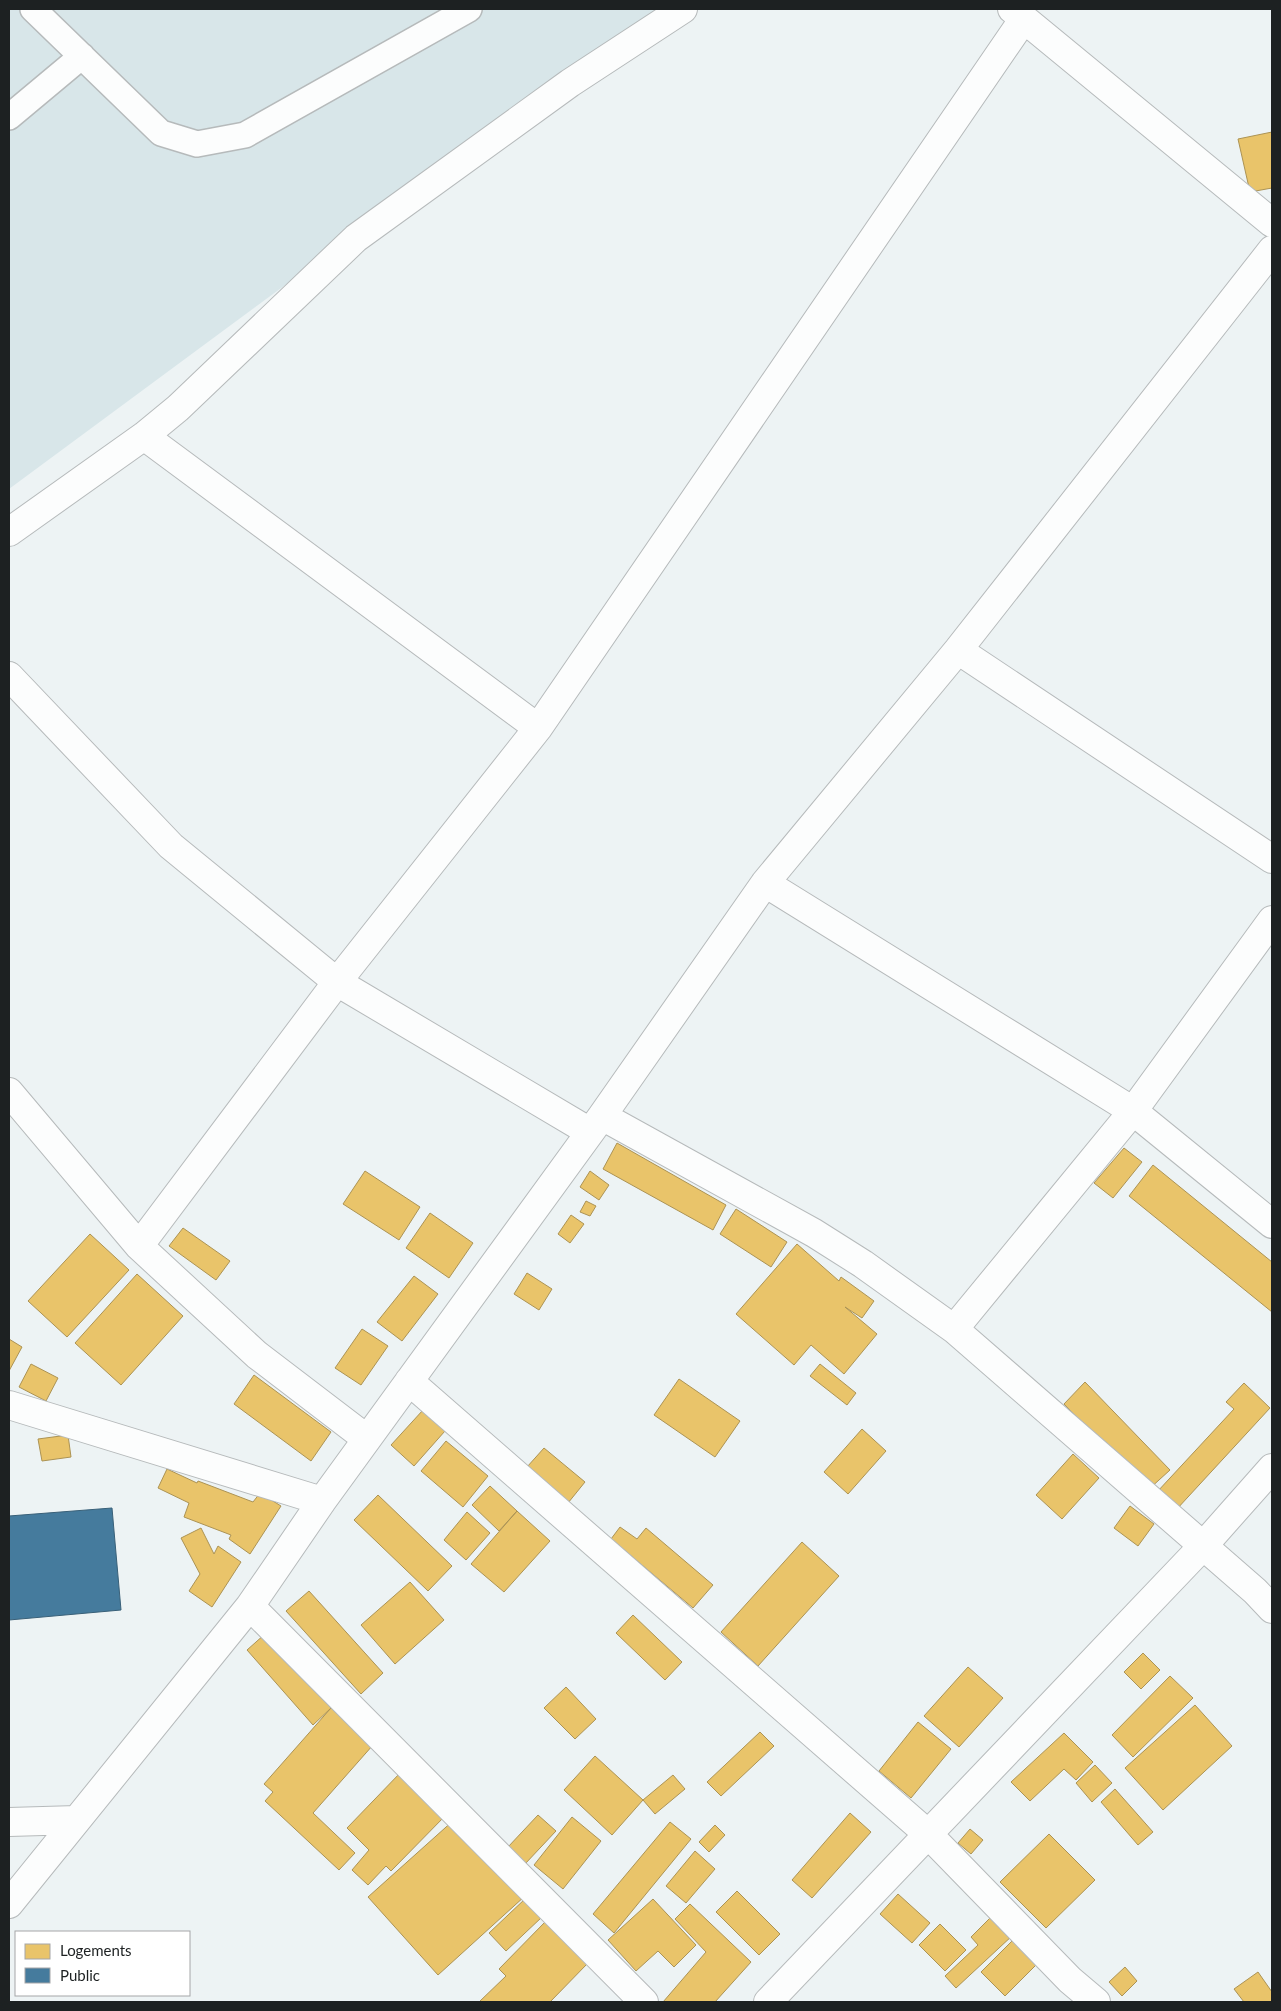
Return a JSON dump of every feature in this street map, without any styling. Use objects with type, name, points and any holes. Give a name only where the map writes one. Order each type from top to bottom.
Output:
[{"type":"street","points":[[9,532],[144,436],[178,408],[356,238],[570,83],[682,9]]},
{"type":"street","points":[[139,1246],[337,982],[538,728],[1018,15],[1272,223]]},
{"type":"street","points":[[9,1904],[250,1606],[322,1501],[596,1124],[765,883],[958,650],[1272,250]]},
{"type":"street","points":[[144,436],[538,728]]},
{"type":"street","points":[[958,650],[1272,859]]},
{"type":"street","points":[[9,676],[171,846],[337,982],[596,1124],[814,1233],[863,1264],[954,1329],[1203,1546],[1272,1609]]},
{"type":"street","points":[[765,883],[1132,1111],[1272,1224]]},
{"type":"street","points":[[954,1329],[1132,1111],[1272,920]]},
{"type":"street","points":[[9,1092],[139,1246],[257,1355],[367,1439]]},
{"type":"street","points":[[409,1381],[928,1834],[1070,1980],[1096,2002]]},
{"type":"street","points":[[9,1405],[322,1501]]},
{"type":"street","points":[[768,2002],[1203,1546],[1272,1468]]},
{"type":"street","points":[[250,1606],[644,2002]]},
{"type":"street","points":[[9,1822],[77,1820]]},
{"type":"lane","points":[[33,9],[160,133],[197,144],[245,135],[469,9]]},
{"type":"lane","points":[[9,116],[82,56]]},
{"type":"shaded area","points":[[9,9],[659,9],[9,489]]},
{"type":"building: Logements","points":[[1272,132],[1272,188],[1250,192],[1238,139]]},
{"type":"building: Logements","points":[[617,1143],[726,1205],[713,1230],[603,1169]]},
{"type":"building: Logements","points":[[1124,1148],[1142,1162],[1113,1198],[1094,1183]]},
{"type":"building: Logements","points":[[1153,1165],[1272,1262],[1272,1312],[1129,1196]]},
{"type":"building: Logements","points":[[365,1171],[420,1207],[399,1240],[343,1204]]},
{"type":"building: Logements","points":[[590,1171],[609,1185],[599,1200],[580,1187]]},
{"type":"building: Logements","points":[[586,1201],[596,1206],[590,1216],[580,1212]]},
{"type":"building: Logements","points":[[736,1209],[787,1242],[771,1267],[720,1234]]},
{"type":"building: Logements","points":[[430,1213],[473,1243],[449,1278],[406,1248]]},
{"type":"building: Logements","points":[[571,1215],[584,1224],[570,1243],[558,1234]]},
{"type":"building: Logements","points":[[183,1228],[230,1261],[216,1280],[169,1246]]},
{"type":"building: Logements","points":[[90,1234],[129,1270],[67,1337],[28,1301]]},
{"type":"building: Logements","points":[[797,1244],[839,1281],[841,1277],[874,1301],[862,1318],[845,1307],[877,1334],[844,1374],[811,1345],[794,1365],[736,1314]]},
{"type":"building: Logements","points":[[527,1273],[552,1289],[539,1310],[514,1294]]},
{"type":"building: Logements","points":[[137,1274],[183,1316],[121,1385],[75,1343]]},
{"type":"building: Logements","points":[[414,1276],[438,1294],[402,1341],[377,1322]]},
{"type":"building: Logements","points":[[362,1329],[388,1346],[361,1385],[335,1368]]},
{"type":"building: Logements","points":[[9,1339],[22,1347],[9,1371]]},
{"type":"building: Logements","points":[[31,1364],[58,1378],[46,1401],[19,1387]]},
{"type":"building: Logements","points":[[820,1364],[856,1393],[847,1405],[810,1376]]},
{"type":"building: Logements","points":[[254,1375],[331,1432],[311,1461],[234,1404]]},
{"type":"building: Logements","points":[[679,1379],[740,1421],[715,1457],[654,1415]]},
{"type":"building: Logements","points":[[1085,1382],[1170,1470],[1148,1490],[1064,1404]]},
{"type":"building: Logements","points":[[1244,1383],[1270,1408],[1176,1510],[1157,1492],[1234,1409],[1226,1402]]},
{"type":"building: Logements","points":[[423,1410],[445,1431],[414,1466],[391,1445]]},
{"type":"building: Logements","points":[[862,1429],[886,1451],[848,1494],[824,1472]]},
{"type":"building: Logements","points":[[68,1435],[71,1457],[42,1461],[38,1439]]},
{"type":"building: Logements","points":[[446,1441],[488,1476],[463,1507],[421,1471]]},
{"type":"building: Logements","points":[[544,1448],[585,1482],[568,1503],[527,1467]]},
{"type":"building: Logements","points":[[1073,1454],[1099,1478],[1062,1519],[1036,1495]]},
{"type":"building: Logements","points":[[167,1469],[197,1483],[198,1481],[253,1502],[260,1493],[281,1506],[250,1554],[229,1539],[231,1535],[184,1517],[189,1503],[158,1488]]},
{"type":"building: Logements","points":[[490,1486],[517,1511],[499,1531],[472,1505]]},
{"type":"building: Logements","points":[[378,1495],[452,1566],[428,1591],[354,1520]]},
{"type":"building: Logements","points":[[1130,1506],[1154,1524],[1138,1546],[1114,1528]]},
{"type":"building: Logements","points":[[517,1511],[550,1541],[504,1592],[471,1564]]},
{"type":"building: Logements","points":[[467,1512],[490,1533],[466,1560],[444,1540]]},
{"type":"building: Logements","points":[[620,1527],[637,1539],[646,1528],[713,1585],[693,1608],[611,1539]]},
{"type":"building: Logements","points":[[201,1528],[214,1554],[218,1546],[241,1562],[212,1607],[189,1591],[200,1574],[181,1538]]},
{"type":"building: Logements","points":[[802,1542],[839,1576],[758,1666],[721,1632]]},
{"type":"building: Logements","points":[[410,1582],[444,1620],[395,1664],[361,1625]]},
{"type":"building: Logements","points":[[309,1591],[383,1673],[361,1694],[286,1611]]},
{"type":"building: Logements","points":[[633,1615],[682,1662],[665,1680],[616,1633]]},
{"type":"building: Logements","points":[[265,1634],[331,1708],[313,1725],[247,1650]]},
{"type":"building: Logements","points":[[1143,1653],[1160,1670],[1141,1689],[1124,1672]]},
{"type":"building: Logements","points":[[968,1667],[1003,1698],[959,1747],[924,1716]]},
{"type":"building: Logements","points":[[1170,1676],[1193,1698],[1133,1757],[1112,1735]]},
{"type":"building: Logements","points":[[566,1687],[596,1719],[575,1739],[544,1708]]},
{"type":"building: Logements","points":[[1195,1705],[1232,1746],[1163,1810],[1125,1768]]},
{"type":"building: Logements","points":[[331,1708],[373,1745],[313,1813],[355,1853],[339,1870],[265,1801],[273,1792],[264,1784]]},
{"type":"building: Logements","points":[[918,1722],[951,1749],[911,1798],[879,1771]]},
{"type":"building: Logements","points":[[760,1732],[774,1746],[721,1796],[707,1782]]},
{"type":"building: Logements","points":[[1064,1733],[1093,1762],[1076,1780],[1064,1769],[1030,1801],[1011,1782]]},
{"type":"building: Logements","points":[[595,1756],[643,1800],[612,1835],[564,1790]]},
{"type":"building: Logements","points":[[1095,1765],[1112,1783],[1092,1802],[1076,1783]]},
{"type":"building: Logements","points":[[402,1771],[446,1815],[391,1871],[386,1866],[368,1885],[352,1870],[369,1850],[347,1828]]},
{"type":"building: Logements","points":[[673,1775],[685,1789],[655,1814],[643,1800]]},
{"type":"building: Logements","points":[[1115,1789],[1153,1832],[1138,1845],[1101,1802]]},
{"type":"building: Logements","points":[[850,1813],[871,1832],[812,1898],[792,1880]]},
{"type":"building: Logements","points":[[538,1815],[556,1831],[525,1864],[508,1847]]},
{"type":"building: Logements","points":[[572,1817],[601,1841],[563,1889],[534,1865]]},
{"type":"building: Logements","points":[[455,1819],[525,1896],[438,1975],[368,1897]]},
{"type":"building: Logements","points":[[670,1822],[691,1839],[614,1933],[593,1914]]},
{"type":"building: Logements","points":[[715,1825],[725,1835],[709,1852],[699,1842]]},
{"type":"building: Logements","points":[[970,1829],[983,1840],[971,1854],[958,1843]]},
{"type":"building: Logements","points":[[1049,1834],[1095,1880],[1046,1928],[1000,1882]]},
{"type":"building: Logements","points":[[695,1851],[715,1869],[686,1903],[666,1886]]},
{"type":"building: Logements","points":[[737,1891],[780,1934],[759,1955],[716,1912]]},
{"type":"building: Logements","points":[[898,1894],[930,1923],[912,1943],[880,1914]]},
{"type":"building: Logements","points":[[526,1898],[542,1917],[506,1951],[489,1933]]},
{"type":"building: Logements","points":[[653,1899],[696,1945],[674,1967],[658,1951],[636,1971],[608,1940]]},
{"type":"building: Logements","points":[[690,1904],[751,1962],[715,2002],[663,2002],[706,1952],[675,1919]]},
{"type":"building: Logements","points":[[992,1916],[1013,1935],[956,1988],[945,1976],[978,1945],[971,1937]]},
{"type":"building: Logements","points":[[546,1921],[588,1963],[550,2002],[479,2002],[506,1976],[499,1969]]},
{"type":"building: Logements","points":[[940,1924],[966,1950],[945,1971],[919,1945]]},
{"type":"building: Logements","points":[[1016,1937],[1040,1961],[1005,1996],[981,1972]]},
{"type":"building: Logements","points":[[1125,1967],[1137,1981],[1122,1996],[1109,1982]]},
{"type":"building: Logements","points":[[1258,1972],[1272,1992],[1272,2002],[1244,2002],[1234,1989]]},
{"type":"building: Public","points":[[112,1508],[121,1610],[9,1620],[9,1516]]}]
